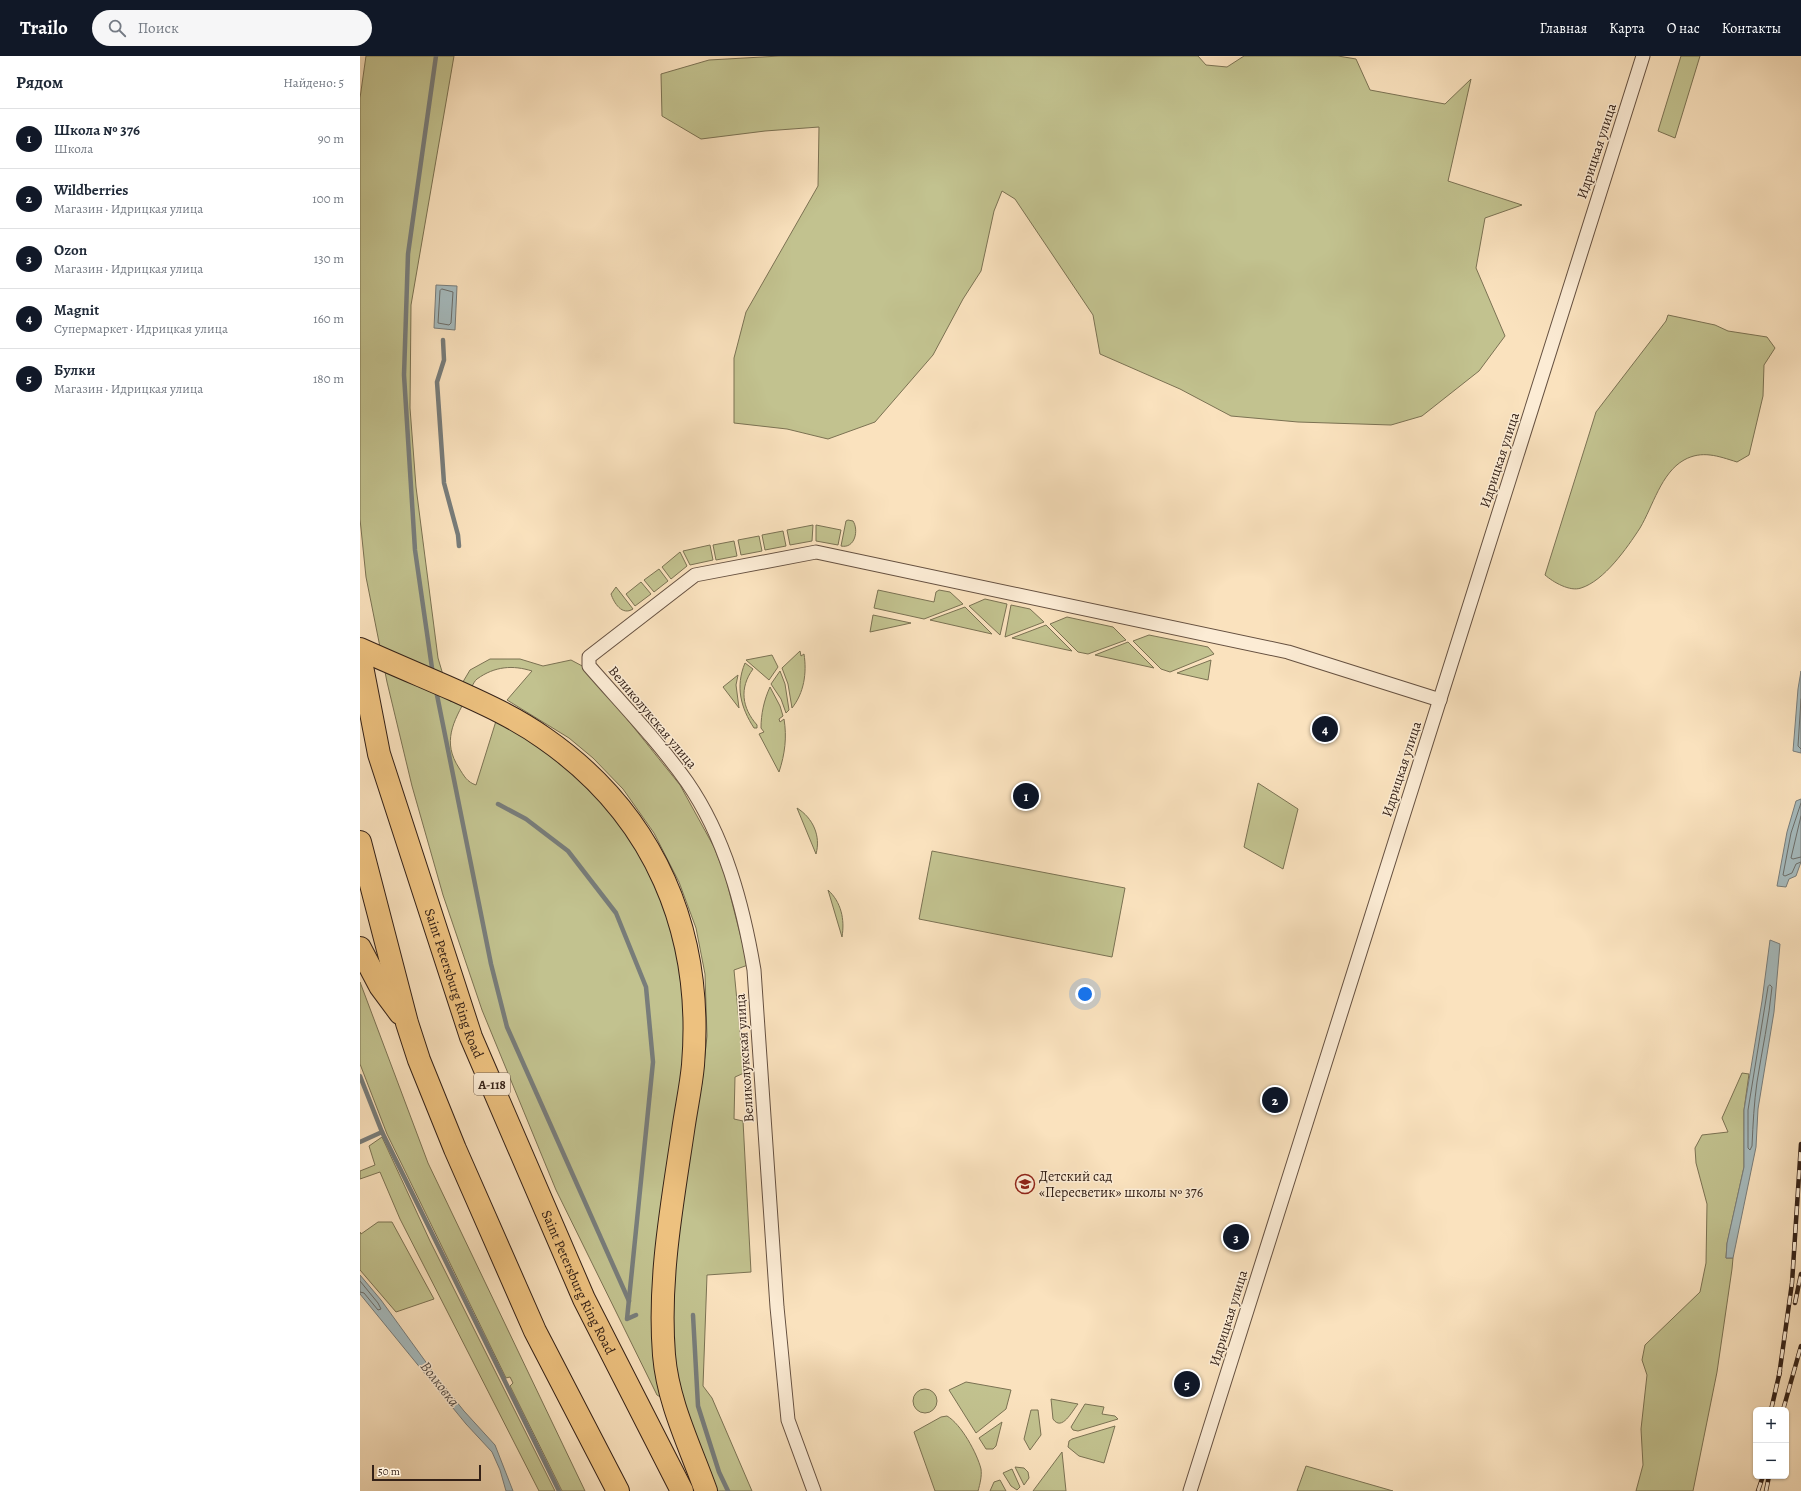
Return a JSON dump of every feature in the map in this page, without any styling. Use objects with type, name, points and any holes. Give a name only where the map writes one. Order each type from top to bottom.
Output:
[{"type":"highway","points":[[360,649],[500,711],[545,738],[578,764],[630,819],[672,896],[684,936],[691,976],[694,1006],[693,1065],[663,1280],[664,1356],[671,1400],[706,1491]]},
{"type":"highway","name":"Saint Petersburg Ring Road","points":[[360,656],[379,754],[472,1037],[584,1299],[682,1491]]},
{"type":"highway","points":[[360,842],[407,1023],[419,1060],[455,1149],[535,1331],[618,1491]]},
{"type":"highway","points":[[360,948],[380,986],[407,1023]]},
{"type":"street","name":"Идрицкая улица","points":[[1190,1491],[1643,56]]},
{"type":"street","name":"Великолукская улица","points":[[814,1491],[788,1420],[777,1307],[754,970],[747,925],[731,873],[720,846],[688,783],[658,745],[589,666],[588,657],[695,575],[816,552],[1288,652],[1440,700]]},
{"type":"green space","points":[[366,56],[454,56],[411,305],[410,408],[416,487],[438,658],[451,702],[470,670],[490,659],[520,659],[543,666],[571,660],[586,668],[680,785],[714,847],[725,875],[748,965],[734,970],[744,1073],[735,1077],[734,1119],[743,1121],[751,1272],[707,1275],[703,1386],[712,1398],[752,1491],[712,1491],[685,1424],[674,1354],[672,1281],[687,1161],[702,1083],[707,1036],[705,974],[696,928],[679,882],[654,833],[623,789],[593,758],[569,738],[507,700],[532,671],[511,667],[497,669],[476,680],[457,715],[451,732],[450,741],[454,759],[466,778],[476,785],[496,721],[545,747],[621,822],[665,898],[688,1006],[662,1398],[657,1395],[556,1190],[482,1010],[443,895],[412,786],[387,682],[366,577],[360,519],[360,98]]},
{"type":"green space","points":[[780,56],[1198,56],[1206,65],[1227,67],[1244,56],[1338,56],[1356,59],[1370,90],[1445,104],[1471,79],[1448,181],[1522,205],[1485,218],[1476,268],[1505,336],[1479,371],[1422,416],[1391,425],[1298,422],[1231,416],[1180,389],[1100,354],[1093,315],[1015,199],[1002,191],[994,211],[981,271],[963,299],[933,355],[875,422],[828,439],[787,429],[734,423],[734,358],[746,312],[818,186],[819,127],[765,131],[701,139],[662,116],[661,74],[709,60]]},
{"type":"green space","points":[[1681,56],[1700,56],[1675,138],[1658,131]]},
{"type":"green space","points":[[1668,315],[1715,325],[1728,331],[1767,337],[1775,348],[1764,365],[1763,396],[1749,455],[1737,462],[1710,455],[1697,455],[1684,460],[1669,473],[1663,481],[1640,528],[1629,545],[1614,563],[1598,578],[1581,588],[1572,589],[1562,586],[1552,581],[1545,575],[1596,412],[1666,321]]},
{"type":"green space","points":[[846,521],[853,521],[856,534],[850,545],[841,546]]},
{"type":"green space","points":[[813,525],[812,541],[790,545],[787,530]]},
{"type":"green space","points":[[816,525],[841,530],[838,545],[816,541]]},
{"type":"green space","points":[[783,531],[786,546],[765,550],[762,535]]},
{"type":"green space","points":[[759,536],[762,551],[741,555],[738,540]]},
{"type":"green space","points":[[734,541],[737,556],[716,560],[713,545]]},
{"type":"green space","points":[[710,545],[713,560],[690,565],[683,551]]},
{"type":"green space","points":[[680,552],[687,566],[671,579],[662,567]]},
{"type":"green space","points":[[659,569],[668,581],[654,592],[644,580]]},
{"type":"green space","points":[[641,582],[651,594],[635,606],[626,594]]},
{"type":"green space","points":[[616,587],[633,609],[625,611],[616,605],[611,594]]},
{"type":"green space","points":[[878,590],[934,602],[936,592],[939,590],[950,592],[963,604],[924,619],[874,608]]},
{"type":"green space","points":[[985,599],[1007,604],[1000,635],[969,606]]},
{"type":"green space","points":[[1011,605],[1030,609],[1044,622],[1005,637]]},
{"type":"green space","points":[[965,607],[992,634],[930,620]]},
{"type":"green space","points":[[873,615],[911,623],[870,632]]},
{"type":"green space","points":[[1067,617],[1113,627],[1126,640],[1088,654],[1078,652],[1050,624]]},
{"type":"green space","points":[[1046,625],[1072,651],[1012,638]]},
{"type":"green space","points":[[1149,635],[1208,647],[1214,654],[1170,672],[1161,669],[1133,641]]},
{"type":"green space","points":[[1128,642],[1154,668],[1095,655]]},
{"type":"green space","points":[[800,651],[801,656],[804,654],[805,675],[802,689],[792,708],[788,684],[782,668]]},
{"type":"green space","points":[[772,655],[778,667],[769,680],[746,660]]},
{"type":"green space","points":[[1211,660],[1208,680],[1177,673]]},
{"type":"green space","points":[[745,663],[753,669],[744,691],[745,705],[757,725],[757,728],[754,728],[749,720],[741,697],[740,680]]},
{"type":"green space","points":[[780,671],[785,684],[789,710],[786,713],[781,699],[771,684]]},
{"type":"green space","points":[[738,675],[736,685],[739,708],[723,687]]},
{"type":"green space","points":[[770,687],[780,706],[783,716],[779,719],[780,722],[784,719],[785,726],[785,746],[779,772],[759,734],[764,732],[761,728],[762,718]]},
{"type":"green space","points":[[1258,783],[1298,809],[1283,869],[1244,847]]},
{"type":"green space","points":[[797,808],[803,812],[814,828],[817,841],[816,854]]},
{"type":"green space","points":[[932,851],[1125,888],[1112,957],[919,919]]},
{"type":"green space","points":[[828,890],[836,900],[841,911],[843,924],[842,937]]},
{"type":"green space","points":[[360,982],[428,1163],[585,1491],[562,1491],[510,1386],[513,1383],[510,1377],[506,1378],[387,1134],[360,1064]]},
{"type":"green space","points":[[1742,1073],[1749,1074],[1744,1110],[1744,1167],[1727,1244],[1726,1258],[1733,1258],[1717,1372],[1693,1491],[1636,1491],[1643,1465],[1641,1429],[1647,1375],[1642,1360],[1645,1345],[1700,1292],[1706,1263],[1707,1204],[1696,1163],[1695,1148],[1702,1135],[1728,1132],[1722,1118]]},
{"type":"green space","points":[[382,1137],[430,1241],[555,1491],[539,1491],[400,1219],[380,1172],[360,1179],[360,1171],[375,1165],[369,1146]]},
{"type":"green space","points":[[378,1222],[392,1222],[434,1299],[396,1312],[360,1270],[360,1232],[361,1234]]},
{"type":"green space","points":[[966,1382],[1011,1390],[1006,1409],[976,1433],[949,1390]]},
{"type":"green space","points":[[925,1389],[933,1393],[937,1401],[933,1409],[925,1413],[917,1409],[913,1401],[917,1393]]},
{"type":"green space","points":[[1051,1399],[1078,1404],[1067,1419],[1060,1423],[1053,1419]]},
{"type":"green space","points":[[1085,1404],[1104,1407],[1102,1414],[1115,1416],[1118,1419],[1078,1431],[1073,1430],[1071,1427]]},
{"type":"green space","points":[[1031,1410],[1038,1410],[1041,1435],[1030,1450],[1024,1439]]},
{"type":"green space","points":[[947,1416],[958,1425],[963,1432],[979,1462],[981,1469],[981,1480],[978,1491],[935,1491],[914,1432],[941,1417]]},
{"type":"green space","points":[[1002,1422],[996,1446],[993,1449],[986,1449],[979,1438]]},
{"type":"green space","points":[[1115,1426],[1104,1463],[1079,1456],[1068,1447],[1069,1441],[1072,1439]]},
{"type":"green space","points":[[1062,1452],[1066,1491],[1033,1491]]},
{"type":"green space","points":[[1306,1466],[1393,1491],[1297,1491]]},
{"type":"green space","points":[[1015,1467],[1024,1468],[1028,1472],[1029,1478],[1024,1485]]},
{"type":"green space","points":[[1012,1469],[1020,1487],[1017,1490],[1011,1486],[1003,1473]]},
{"type":"green space","points":[[1000,1480],[1006,1491],[990,1491],[994,1482]]},
{"type":"water","points":[[436,285],[457,286],[455,330],[434,328]]},
{"type":"water","points":[[1801,671],[1801,753],[1793,751]]},
{"type":"water","points":[[1801,799],[1801,862],[1796,876],[1789,879],[1786,887],[1777,886],[1787,832],[1796,801]]},
{"type":"water","points":[[1770,940],[1780,944],[1774,1012],[1758,1109],[1756,1147],[1733,1258],[1726,1258],[1727,1243],[1744,1167],[1744,1110],[1762,1001]]},
{"type":"water","name":"Волковка","points":[[360,1275],[381,1300],[436,1376],[464,1411],[495,1445],[513,1491],[506,1491],[500,1470],[492,1452],[466,1424],[360,1294]]},
{"type":"waterway","points":[[433,675],[415,550],[404,375],[408,254],[436,56]]},
{"type":"waterway","points":[[443,340],[444,360],[437,382],[444,483],[458,535],[459,546]]},
{"type":"waterway","points":[[436,690],[491,964],[507,1027],[629,1301]]},
{"type":"waterway","points":[[498,804],[526,819],[568,851],[616,913],[646,987],[653,1062],[627,1319],[636,1315]]},
{"type":"waterway","points":[[360,1076],[382,1132],[559,1491]]},
{"type":"waterway","points":[[360,1142],[382,1132]]},
{"type":"waterway","points":[[693,1315],[698,1406],[719,1472],[728,1491]]},
{"type":"railway","points":[[1779,1376],[1792,1283],[1801,1144]]},
{"type":"railway","points":[[1795,1303],[1801,1274]]},
{"type":"railway","points":[[1784,1407],[1801,1346]]},
{"type":"railway","points":[[1772,1407],[1780,1371]]},
{"type":"railway","points":[[1758,1491],[1762,1479]]},
{"type":"railway","points":[[1766,1491],[1768,1479]]},
{"type":"place","name":"Magnit","points":[[1325,729]]},
{"type":"place","name":"Школа № 376","points":[[1026,796]]},
{"type":"place","name":"Wildberries","points":[[1275,1100]]},
{"type":"place","name":"Детский сад «Пересветик» школы № 376","points":[[1025,1184]]},
{"type":"place","name":"Ozon","points":[[1236,1237]]},
{"type":"place","name":"Булки","points":[[1187,1384]]}]
